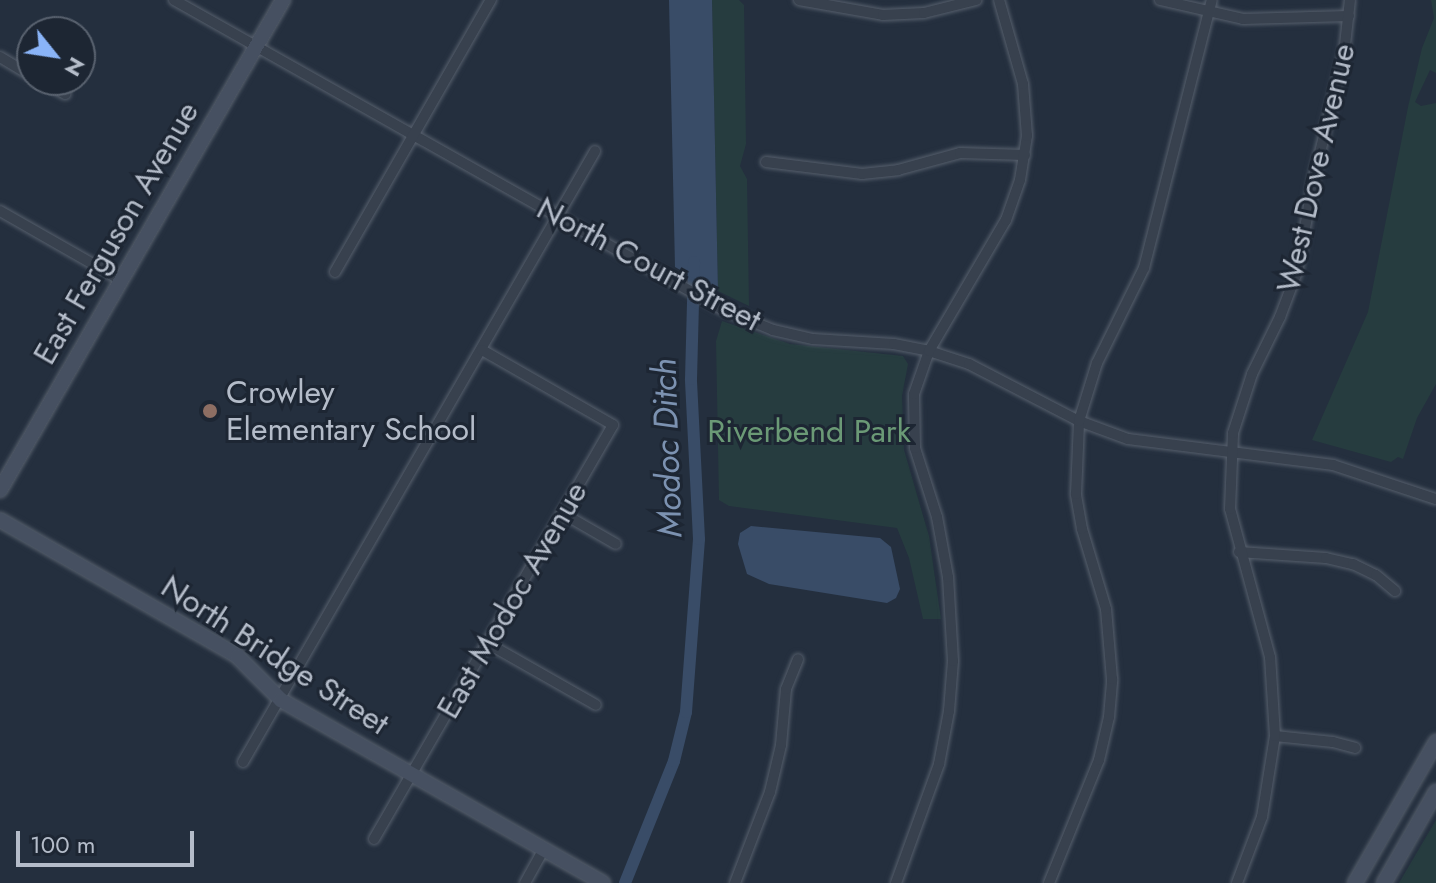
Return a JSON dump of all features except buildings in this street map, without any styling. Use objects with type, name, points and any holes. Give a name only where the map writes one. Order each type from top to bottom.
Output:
[{"type":"street","name":"North Court Street","points":[[174,0],[713,304],[773,330],[813,339],[894,344],[929,351],[988,373],[1079,421],[1143,443],[1333,465],[1436,499]]},
{"type":"street","name":"East Ferguson Avenue","points":[[0,490],[283,0]]},
{"type":"street","points":[[335,272],[491,0]]},
{"type":"street","points":[[799,0],[883,15],[924,13],[976,0]]},
{"type":"street","points":[[896,883],[939,764],[949,711],[953,661],[948,577],[937,517],[912,431],[914,394],[929,351],[1006,220],[1025,155],[1023,84],[999,0]]},
{"type":"street","points":[[1160,0],[1210,6],[1264,21],[1349,16]]},
{"type":"street","name":"West Dove Avenue","points":[[1237,883],[1262,817],[1275,736],[1270,657],[1239,552],[1230,509],[1230,454],[1245,391],[1280,317],[1297,272],[1350,0]]},
{"type":"street","points":[[1049,883],[1099,760],[1109,717],[1112,679],[1106,609],[1082,529],[1076,494],[1079,421],[1097,363],[1144,268],[1210,6]]},
{"type":"street","points":[[243,762],[595,151]]},
{"type":"street","points":[[766,162],[862,174],[898,170],[960,153],[1025,155]]},
{"type":"street","points":[[0,211],[121,280]]},
{"type":"street","name":"East Modoc Avenue","points":[[374,839],[613,425],[482,350]]},
{"type":"street","points":[[562,513],[616,544]]},
{"type":"street","name":"North Bridge Street","points":[[0,520],[237,656],[281,700],[603,883]]},
{"type":"street","points":[[1239,552],[1326,558],[1353,564],[1376,575],[1395,591]]},
{"type":"street","points":[[487,643],[596,705]]},
{"type":"street","points":[[735,883],[770,792],[781,745],[786,689],[798,659]]},
{"type":"street","points":[[1275,736],[1333,742],[1355,748]]},
{"type":"street","points":[[1355,883],[1436,742]]},
{"type":"street","points":[[1384,883],[1436,792]]},
{"type":"street","points":[[525,883],[544,849]]},
{"type":"green space","points":[[712,0],[739,0],[744,5],[746,144],[740,166],[747,179],[749,306],[718,291]]},
{"type":"green space","points":[[1431,0],[1436,0],[1436,73],[1430,70],[1415,102],[1421,106],[1436,103],[1436,384],[1417,418],[1403,459],[1398,457],[1391,462],[1312,440],[1368,312],[1408,107],[1422,48],[1434,18]]},
{"type":"green space","name":"Riverbend Park","points":[[722,321],[790,344],[903,356],[908,364],[902,396],[904,450],[929,536],[941,619],[923,619],[909,558],[897,528],[729,506],[719,500],[716,341]]},
{"type":"green space","points":[[1436,820],[1436,883],[1399,883]]},
{"type":"water","points":[[669,0],[712,0],[718,291],[675,267]]},
{"type":"water","points":[[751,526],[880,538],[891,547],[900,589],[896,598],[887,603],[769,584],[747,574],[738,544],[740,533]]},
{"type":"waterway","name":"Modoc Ditch","points":[[625,883],[674,761],[686,712],[699,539],[691,379],[694,262]]},
{"type":"place","name":"Crowley Elementary School","points":[[210,411]]}]
